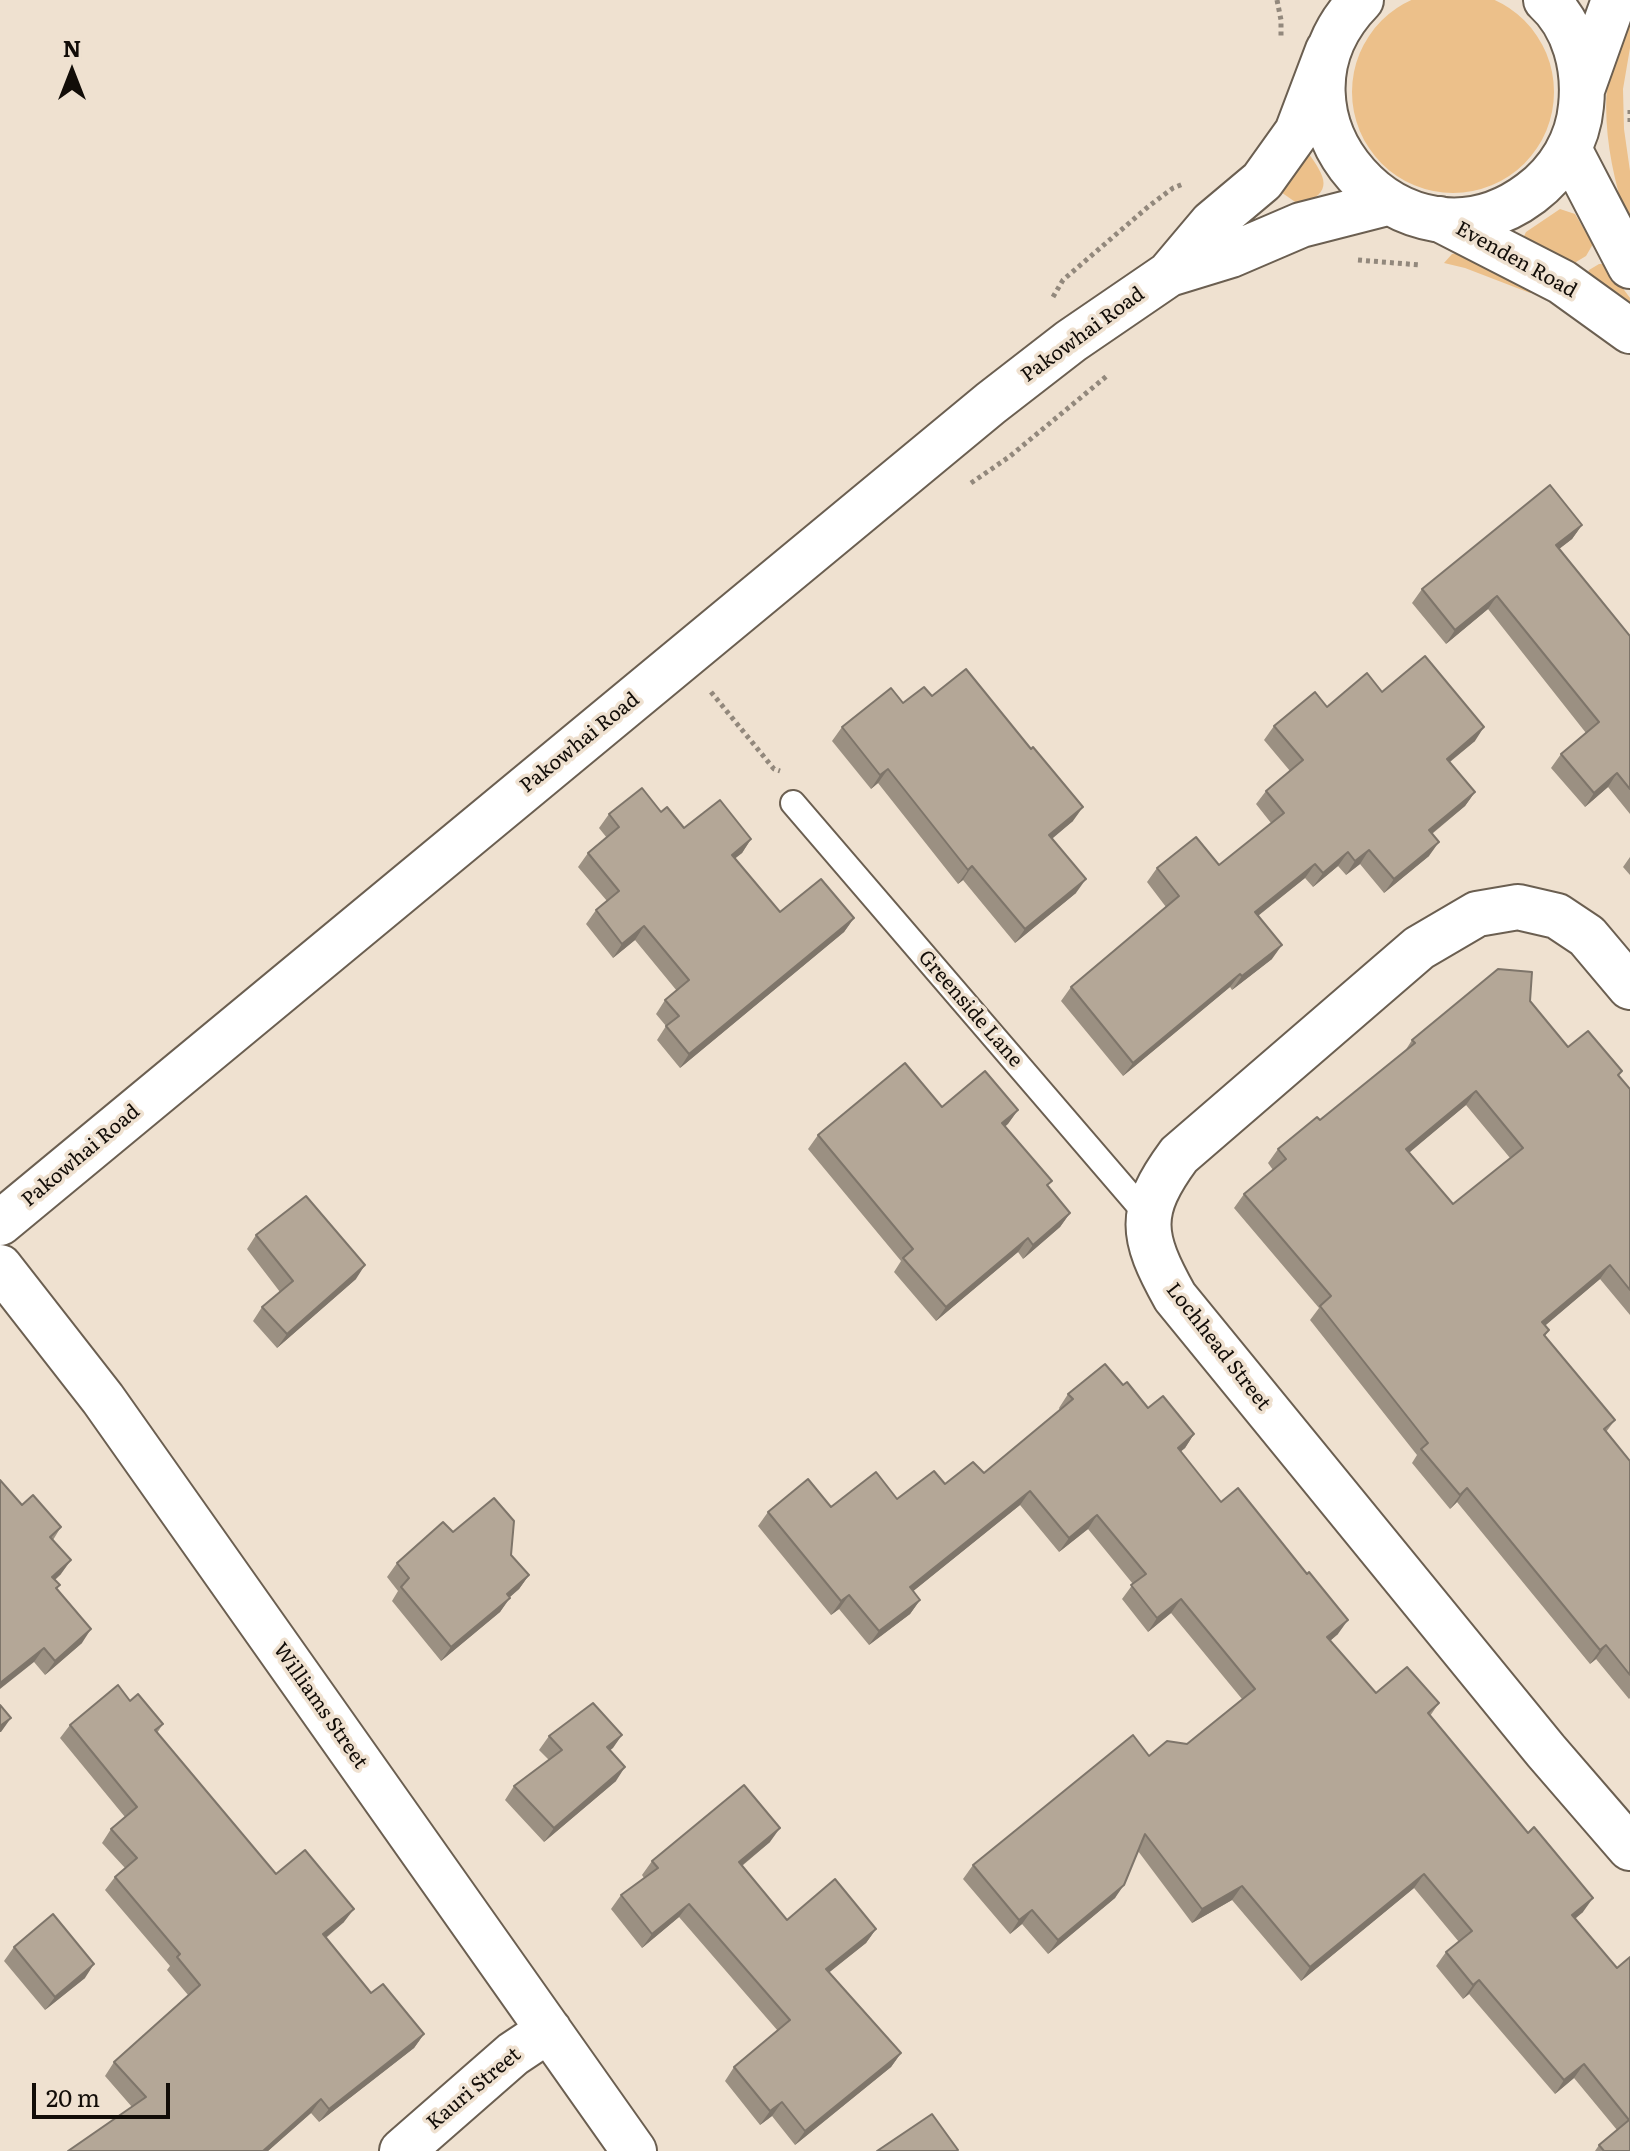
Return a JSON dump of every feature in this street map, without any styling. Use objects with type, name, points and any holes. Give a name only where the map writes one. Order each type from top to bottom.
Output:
[{"type":"street","points":[[1322,0],[1329,48]]},
{"type":"street","points":[[1361,0],[1347,14],[1329,48],[1323,75],[1323,100],[1332,136],[1350,169],[1387,203],[1439,219],[1479,218],[1516,204],[1547,181],[1569,149],[1580,118],[1583,87],[1579,56],[1568,29],[1546,0]]},
{"type":"street","points":[[1583,87],[1614,0]]},
{"type":"street","name":"Pakowhai Road","points":[[0,1223],[991,403],[1071,341],[1169,274],[1212,223],[1262,181],[1297,132],[1329,48]]},
{"type":"street","points":[[1569,149],[1630,266]]},
{"type":"street","name":"Pakowhai Road","points":[[1169,274],[1231,255],[1301,225],[1387,203]]},
{"type":"street","name":"Evenden Road","points":[[1439,219],[1562,282],[1630,331]]},
{"type":"street","points":[[1147,1215],[1158,1183],[1179,1155],[1419,948],[1477,914],[1518,907],[1557,916],[1587,936],[1630,987]]},
{"type":"street","name":"Lochhead Street","points":[[1147,1215],[1154,1260],[1175,1297],[1546,1751],[1630,1848]]},
{"type":"street","name":"Williams Street","points":[[0,1267],[103,1399],[634,2151]]},
{"type":"street","name":"Kauri Street","points":[[402,2151],[513,2054],[549,2030]]},
{"type":"lane","name":"Greenside Lane","points":[[793,803],[1147,1215]]},
{"type":"path","points":[[1277,0],[1281,46]]},
{"type":"path","points":[[1630,109],[1630,122]]},
{"type":"path","points":[[1054,296],[1063,280],[1149,206],[1173,188],[1187,183]]},
{"type":"path","points":[[1355,260],[1421,265]]},
{"type":"path","points":[[962,489],[1009,457],[1113,371]]},
{"type":"path","points":[[710,691],[774,769],[784,772]]},
{"type":"shaded area","points":[[1453,-9],[1492,-1],[1524,21],[1546,53],[1554,92],[1546,131],[1524,163],[1492,185],[1453,193],[1414,185],[1382,163],[1360,131],[1352,92],[1360,53],[1382,21],[1414,-1]]},
{"type":"shaded area","points":[[1630,0],[1630,48],[1623,89],[1624,129],[1630,171],[1630,218],[1626,218],[1612,164],[1606,108],[1611,62]]},
{"type":"shaded area","points":[[1307,151],[1324,182],[1319,194],[1301,206],[1278,190]]},
{"type":"shaded area","points":[[1560,209],[1575,214],[1593,244],[1586,256],[1571,265],[1523,238],[1526,232]]},
{"type":"shaded area","points":[[1461,253],[1539,293],[1530,293],[1444,263],[1452,254]]},
{"type":"shaded area","points":[[1605,264],[1630,298],[1630,314],[1585,280],[1589,270]]},
{"type":"building","points":[[1550,485],[1582,525],[1556,545],[1630,636],[1630,789],[1617,773],[1594,793],[1561,754],[1599,722],[1497,596],[1455,630],[1422,589]]},
{"type":"building","points":[[1425,656],[1484,727],[1447,759],[1475,792],[1429,830],[1439,842],[1394,879],[1369,850],[1355,861],[1348,852],[1323,873],[1315,864],[1255,912],[1282,945],[1242,976],[1240,974],[1133,1063],[1071,987],[1179,896],[1157,868],[1196,837],[1219,865],[1284,813],[1266,791],[1303,760],[1274,726],[1315,692],[1327,707],[1367,673],[1382,692]]},
{"type":"building","points":[[966,669],[1083,807],[1049,835],[1086,879],[1025,929],[972,866],[968,870],[888,769],[880,775],[842,727],[891,688],[903,703],[924,687],[932,696]]},
{"type":"building","points":[[642,788],[661,812],[667,807],[684,828],[720,800],[751,839],[732,855],[780,912],[821,879],[854,918],[689,1054],[666,1026],[679,1016],[665,1000],[689,980],[644,926],[622,944],[596,910],[619,891],[588,853],[619,827],[609,814]]},
{"type":"building","points":[[1498,969],[1532,972],[1530,1001],[1568,1047],[1588,1031],[1622,1071],[1618,1075],[1630,1089],[1630,1290],[1610,1265],[1542,1322],[1549,1330],[1544,1335],[1615,1420],[1604,1429],[1630,1461],[1630,1675],[1606,1645],[1600,1650],[1467,1488],[1460,1495],[1421,1449],[1428,1443],[1320,1306],[1331,1296],[1244,1194],[1286,1159],[1278,1149],[1317,1117],[1320,1120],[1415,1043],[1412,1040]],"holes":[[[1476,1091],[1523,1148],[1453,1204],[1406,1149]]]},
{"type":"building","points":[[905,1063],[942,1107],[985,1071],[1018,1110],[1002,1123],[1052,1181],[1047,1185],[1070,1213],[1033,1245],[1028,1238],[946,1307],[903,1258],[913,1249],[818,1135]]},
{"type":"building","points":[[306,1196],[365,1265],[287,1334],[262,1307],[293,1281],[256,1235]]},
{"type":"building","points":[[1105,1364],[1123,1385],[1127,1382],[1148,1408],[1163,1396],[1194,1434],[1178,1448],[1221,1502],[1238,1488],[1307,1574],[1309,1572],[1348,1620],[1327,1637],[1376,1693],[1407,1667],[1439,1703],[1428,1713],[1528,1833],[1534,1827],[1593,1898],[1572,1915],[1617,1968],[1630,1957],[1630,2151],[1604,2151],[1599,2145],[1629,2120],[1584,2064],[1564,2080],[1479,1980],[1473,1985],[1446,1952],[1472,1931],[1424,1874],[1310,1967],[1242,1886],[1202,1909],[1145,1834],[1124,1885],[1058,1940],[1032,1910],[1019,1920],[973,1865],[1133,1735],[1149,1756],[1167,1741],[1187,1744],[1255,1689],[1181,1599],[1157,1618],[1131,1585],[1146,1574],[1097,1515],[1069,1538],[1030,1491],[910,1587],[920,1600],[879,1631],[849,1595],[841,1601],[768,1512],[808,1479],[831,1507],[876,1472],[897,1499],[934,1471],[945,1484],[973,1462],[984,1473],[1073,1399],[1068,1394]]},
{"type":"building","points":[[0,1480],[22,1505],[33,1495],[61,1527],[50,1537],[71,1560],[52,1577],[60,1585],[56,1588],[91,1629],[55,1661],[44,1648],[0,1683]]},
{"type":"building","points":[[494,1498],[514,1521],[511,1555],[529,1575],[507,1594],[510,1598],[451,1647],[401,1587],[409,1578],[397,1563],[443,1522],[453,1532]]},
{"type":"building","points":[[118,1685],[130,1701],[138,1694],[163,1724],[155,1730],[276,1874],[305,1850],[354,1909],[323,1934],[371,1993],[383,1984],[424,2034],[329,2109],[321,2099],[263,2151],[68,2151],[146,2097],[114,2062],[200,1985],[177,1957],[180,1954],[115,1877],[137,1858],[111,1829],[137,1807],[70,1725]]},
{"type":"building","points":[[593,1703],[622,1735],[607,1747],[625,1767],[554,1828],[514,1786],[562,1750],[549,1736]]},
{"type":"building","points":[[0,1705],[11,1718],[0,1726]]},
{"type":"building","points":[[744,1785],[780,1828],[739,1862],[787,1920],[835,1879],[876,1929],[826,1969],[901,2053],[805,2131],[782,2102],[770,2111],[734,2067],[790,2020],[689,1904],[652,1934],[621,1895],[658,1868],[652,1861]]},
{"type":"building","points":[[53,1914],[94,1964],[55,1997],[14,1947]]},
{"type":"building","points":[[932,2114],[958,2150],[877,2151]]}]
